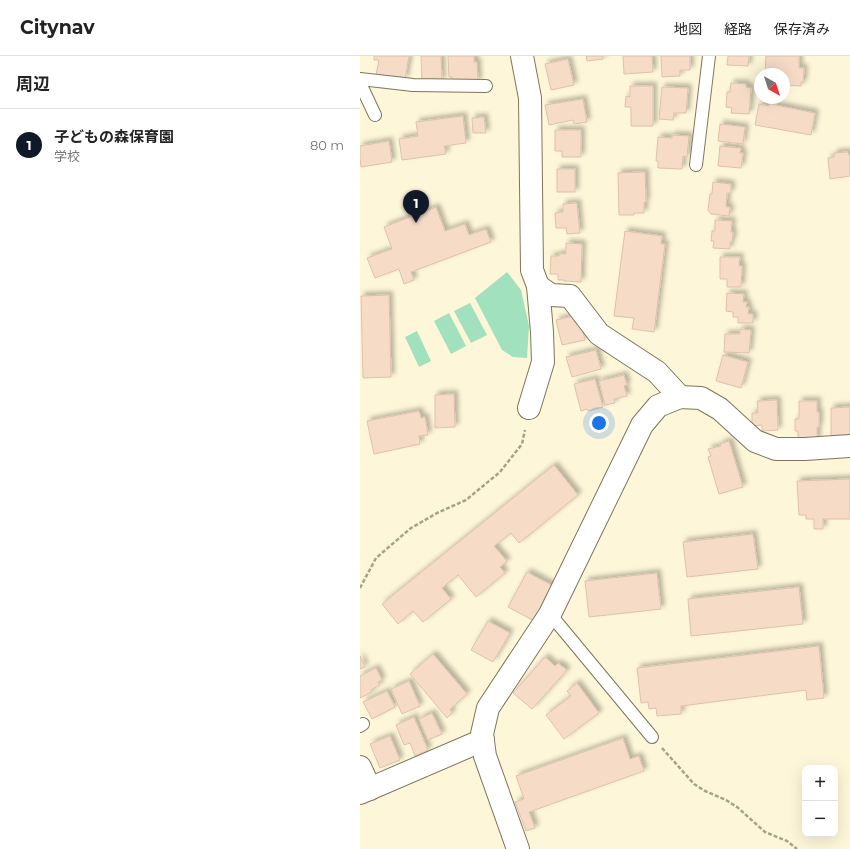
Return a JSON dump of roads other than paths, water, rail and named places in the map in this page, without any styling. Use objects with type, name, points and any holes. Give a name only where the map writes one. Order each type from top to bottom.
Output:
[{"type":"street","points":[[522,56],[530,98],[532,270],[538,286],[542,332],[542,362],[530,408]]},
{"type":"street","points":[[538,286],[551,295],[570,296],[599,334],[657,372],[680,397]]},
{"type":"street","points":[[518,849],[485,756],[482,734],[488,708],[550,614],[642,425],[658,406],[680,397],[701,398],[720,409],[755,441],[776,449],[850,446]]},
{"type":"street","points":[[360,767],[365,791],[482,740]]},
{"type":"lane","points":[[696,165],[709,56]]},
{"type":"lane","points":[[360,79],[413,86],[486,86]]},
{"type":"lane","points":[[360,83],[374,115]]},
{"type":"lane","points":[[550,614],[652,738]]},
{"type":"place","name":"子どもの森保育園","points":[[416,223]]}]
